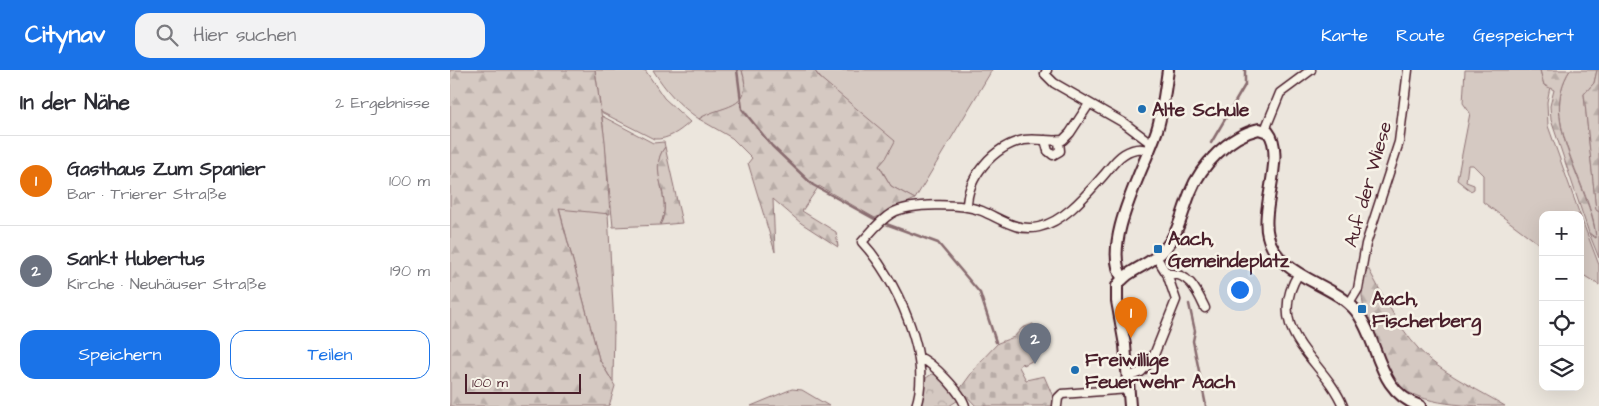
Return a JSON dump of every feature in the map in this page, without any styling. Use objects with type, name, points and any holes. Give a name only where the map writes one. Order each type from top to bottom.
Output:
[{"type":"main road","points":[[1123,279],[1116,263],[1120,229],[1161,116],[1168,70]]},
{"type":"main road","points":[[1130,406],[1128,377],[1116,296],[1117,286],[1123,279],[1157,258],[1178,229],[1190,194],[1205,167],[1237,139],[1254,130],[1264,130],[1272,139],[1274,151],[1266,217],[1268,237],[1277,256],[1299,273],[1349,304],[1361,320],[1389,382],[1402,395],[1420,406]]},
{"type":"street","points":[[1047,70],[1045,74],[1054,83],[1124,122],[1151,147]]},
{"type":"street","points":[[1264,130],[1280,93],[1311,70]]},
{"type":"street","name":"Auf der Wiese","points":[[1349,304],[1358,289],[1366,244],[1399,142],[1408,70]]},
{"type":"street","points":[[966,207],[970,188],[995,153],[1016,142],[1060,141],[1068,136],[1089,104]]},
{"type":"street","points":[[1045,140],[1048,151],[1053,155],[1060,151],[1060,141]]},
{"type":"street","points":[[916,406],[920,393],[921,374],[919,357],[896,289],[862,242],[883,220],[897,210],[908,208],[966,207],[1019,228],[1044,226],[1059,219],[1077,203],[1122,155],[1136,149],[1151,147]]},
{"type":"street","points":[[1128,377],[1141,372],[1148,366],[1154,356],[1176,300],[1167,274],[1157,258]]},
{"type":"street","points":[[1299,273],[1289,289],[1288,296],[1293,334],[1302,350],[1337,394],[1343,406]]},
{"type":"street","points":[[1167,274],[1178,274],[1191,283],[1204,308]]},
{"type":"street","points":[[919,357],[936,370],[961,396],[965,406]]},
{"type":"street","points":[[921,374],[936,370]]},
{"type":"street","points":[[1057,406],[1058,398],[1062,394],[1129,389]]},
{"type":"green space","points":[[450,70],[595,70],[605,141],[610,214],[559,209],[599,359],[615,386],[609,406],[450,406]]},
{"type":"green space","points":[[595,70],[645,70],[664,98],[690,122],[678,132],[654,139],[601,112]]},
{"type":"green space","points":[[653,70],[742,70],[745,84],[744,93],[740,100],[733,105],[699,119],[673,97]]},
{"type":"green space","points":[[742,70],[814,70],[819,77],[895,141],[886,158],[879,166],[891,186],[915,199],[875,218],[819,186],[802,211],[836,232],[838,247],[801,223],[773,199],[775,252],[748,163],[752,158],[732,138],[699,119],[707,114],[733,105],[740,100],[744,93],[745,84]]},
{"type":"green space","points":[[814,70],[992,70],[915,199],[891,186],[879,165],[886,158]]},
{"type":"green space","points":[[1465,70],[1540,70],[1544,85],[1550,87],[1547,102],[1548,126],[1579,211],[1539,211],[1539,244],[1483,202],[1483,175],[1473,165],[1468,165],[1466,182],[1474,185],[1474,189],[1471,191],[1457,180],[1470,113],[1463,103]]},
{"type":"green space","points":[[1540,70],[1570,70],[1561,90],[1559,110],[1562,132],[1592,218],[1596,238],[1589,233],[1584,218],[1584,211],[1582,211],[1551,120],[1550,106],[1554,90],[1544,85]]},
{"type":"green space","points":[[1570,70],[1597,70],[1594,83],[1584,94],[1596,209],[1599,212],[1599,258],[1589,233],[1596,238],[1586,197],[1563,132],[1560,110],[1561,90]]},
{"type":"green space","points":[[1597,70],[1599,70],[1599,212],[1596,210],[1584,94],[1594,83]]},
{"type":"green space","points":[[602,116],[653,143],[664,142],[665,147],[660,156],[659,165],[664,206],[660,225],[613,227]]},
{"type":"green space","points":[[665,147],[682,223],[660,225],[664,215],[664,205],[658,166],[660,156]]},
{"type":"green space","points":[[559,208],[608,213],[614,325],[613,382],[599,359]]},
{"type":"green space","points":[[1584,226],[1599,265],[1599,285],[1584,276]]},
{"type":"green space","points":[[1368,268],[1395,317],[1420,350],[1446,372],[1505,406],[1461,405],[1433,401],[1419,397],[1395,384],[1380,359],[1362,300],[1363,285]]},
{"type":"green space","points":[[1033,324],[1047,345],[1032,361],[1024,365],[1022,363],[1019,367],[1026,380],[1044,376],[1054,399],[1054,406],[976,406],[960,389],[979,363],[998,343],[1014,337],[1022,328]]},
{"type":"green space","points":[[936,374],[960,399],[949,406],[920,406],[926,378]]},
{"type":"green space","points":[[792,389],[802,390],[829,406],[751,406]]},
{"type":"waterway","points":[[737,70],[742,109],[772,146],[813,185],[878,221],[938,243],[980,293],[996,342]]},
{"type":"waterway","points":[[1211,143],[1245,85],[1245,70]]},
{"type":"waterway","points":[[1189,304],[1195,331],[1193,341],[1206,406]]},
{"type":"place","name":"Alte Schule","points":[[1142,109]]},
{"type":"place","name":"Aach, Gemeindeplatz","points":[[1158,249]]},
{"type":"place","name":"Aach, Fischerberg","points":[[1362,309]]},
{"type":"place","name":"Gasthaus Zum Spanier","points":[[1131,338]]},
{"type":"place","name":"Sankt Hubertus","points":[[1035,364]]},
{"type":"place","name":"Freiwillige Feuerwehr Aach","points":[[1075,370]]}]
